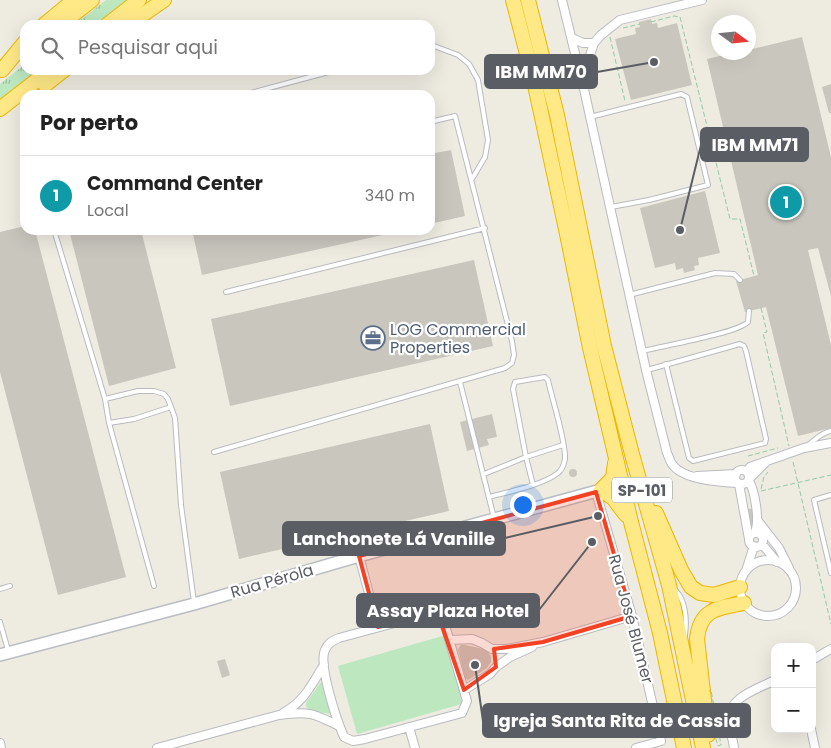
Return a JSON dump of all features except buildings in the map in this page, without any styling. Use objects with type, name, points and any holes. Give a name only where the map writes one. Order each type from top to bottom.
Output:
[{"type":"highway","points":[[50,20],[74,0]]},
{"type":"highway","points":[[66,20],[92,0]]},
{"type":"highway","points":[[113,20],[139,0]]},
{"type":"highway","points":[[135,20],[164,0]]},
{"type":"highway","points":[[503,0],[535,85]]},
{"type":"highway","name":"SP-101","points":[[513,0],[535,85],[590,348],[631,522],[660,633],[684,748]]},
{"type":"highway","name":"SP-101","points":[[528,0],[557,116],[604,346],[632,458],[669,585],[703,748]]},
{"type":"highway","points":[[536,0],[557,116]]},
{"type":"highway","points":[[1,71],[20,48]]},
{"type":"highway","points":[[1,71],[20,56]]},
{"type":"highway","points":[[25,90],[44,75]]},
{"type":"highway","points":[[35,90],[40,89],[58,75]]},
{"type":"highway","points":[[0,109],[20,94]]},
{"type":"highway","points":[[614,452],[613,478],[598,491],[613,498],[631,522]]},
{"type":"highway","points":[[632,458],[681,570],[691,587],[700,593],[714,595],[740,587]]},
{"type":"highway","points":[[708,748],[698,627],[705,616],[713,610],[744,603]]},
{"type":"street","points":[[562,0],[611,207],[646,370],[667,453],[673,465],[682,472],[695,476],[707,474],[737,480],[745,484],[750,467],[804,448],[831,443]]},
{"type":"street","points":[[582,80],[594,43],[600,34],[620,20],[702,0]]},
{"type":"street","points":[[572,38],[583,43],[594,43]]},
{"type":"street","points":[[762,544],[758,547],[750,543],[737,480],[742,470],[753,487],[758,521],[756,529],[763,537],[762,544],[777,562]]},
{"type":"street","name":"Rua Pérola","points":[[4,654],[194,604],[360,556],[598,491]]},
{"type":"street","name":"Rua José Blumer","points":[[598,491],[632,616],[662,745]]},
{"type":"street","points":[[754,546],[740,587],[744,603],[750,610],[758,614],[766,616],[775,615],[783,612],[790,606],[796,589],[795,580],[779,548],[758,521]]},
{"type":"street","points":[[749,539],[753,533],[760,534]]},
{"type":"street","points":[[360,556],[378,627]]},
{"type":"street","points":[[745,573],[753,565],[768,560],[777,562],[791,572]]},
{"type":"street","points":[[428,614],[434,614],[444,622],[450,640],[467,701],[462,713],[353,741],[344,737],[330,697],[324,665],[324,652],[329,643],[339,638],[428,614]]},
{"type":"street","points":[[492,649],[518,647],[542,642],[632,616]]},
{"type":"street","points":[[450,640],[478,640],[492,649],[495,654],[496,667]]},
{"type":"street","points":[[464,690],[490,674],[510,657],[542,642]]},
{"type":"street","points":[[816,658],[831,649]]},
{"type":"street","points":[[279,715],[303,699],[324,665]]},
{"type":"street","points":[[734,748],[729,720],[730,708],[742,697],[771,682]]},
{"type":"street","points":[[303,699],[302,706],[305,712]]},
{"type":"street","points":[[157,748],[279,715],[305,712],[319,716],[339,726]]},
{"type":"street","points":[[409,727],[415,748]]},
{"type":"street","points":[[812,733],[814,748]]},
{"type":"street","points":[[0,743],[1,748]]},
{"type":"street","points":[[636,748],[662,745]]},
{"type":"lane","points":[[435,46],[458,55],[469,64],[478,80],[488,140],[485,157],[472,179]]},
{"type":"lane","points":[[261,90],[317,75]]},
{"type":"lane","points":[[590,117],[681,94],[685,95],[708,185],[649,200],[611,207]]},
{"type":"lane","points":[[214,452],[460,382],[505,368],[512,363],[514,355],[512,340],[456,116],[435,121]]},
{"type":"lane","points":[[226,292],[485,228]]},
{"type":"lane","points":[[56,235],[105,399],[109,424],[154,586]]},
{"type":"lane","points":[[630,296],[714,273],[734,274],[740,280]]},
{"type":"lane","points":[[643,351],[729,331],[746,325],[749,311]]},
{"type":"lane","points":[[646,370],[666,364],[740,344],[744,346],[766,439],[765,443],[693,461],[689,458],[666,364]]},
{"type":"lane","points":[[489,497],[534,485],[558,472],[562,467],[565,459],[563,445],[548,380],[545,377],[515,382],[513,388],[526,456],[534,485]]},
{"type":"lane","points":[[460,382],[494,520]]},
{"type":"lane","points":[[105,399],[138,391],[154,391],[164,394],[168,399],[175,418],[181,505],[194,604]]},
{"type":"lane","points":[[109,424],[171,408]]},
{"type":"lane","points":[[804,448],[816,438],[831,431]]},
{"type":"lane","points":[[484,474],[526,456],[563,445]]},
{"type":"lane","points":[[831,495],[814,500],[831,573]]},
{"type":"lane","points":[[0,589],[10,586]]},
{"type":"lane","points":[[0,622],[4,654]]},
{"type":"path","points":[[651,22],[674,16],[680,17],[730,219],[740,219],[754,276]]},
{"type":"path","points":[[621,29],[640,24]]},
{"type":"path","points":[[610,33],[627,108]]},
{"type":"path","points":[[761,308],[767,332],[763,333],[831,624]]},
{"type":"path","points":[[748,456],[781,448]]},
{"type":"path","points":[[768,472],[760,492],[831,475]]},
{"type":"path","points":[[674,722],[709,715],[718,746],[721,745],[711,690],[709,691]]},
{"type":"highlighted area","points":[[596,492],[632,616],[543,642],[494,649],[496,667],[464,690],[439,617],[428,614],[378,627],[359,556]]},
{"type":"green space","points":[[106,0],[128,0],[102,20],[80,20]]},
{"type":"green space","points":[[20,68],[20,75],[34,75],[0,102],[0,84]]},
{"type":"green space","points":[[446,635],[465,703],[357,734],[338,666]]},
{"type":"green space","points":[[321,682],[323,682],[331,714],[309,710],[306,706],[306,703]]},
{"type":"place","name":"IBM MM70","points":[[654,62]]},
{"type":"place","name":"Command Center","points":[[786,202]]},
{"type":"place","name":"IBM MM71","points":[[680,230]]},
{"type":"place","name":"LOG Commercial Properties","points":[[373,338]]},
{"type":"place","name":"Lanchonete Lá Vanille","points":[[598,516]]},
{"type":"place","name":"Assay Plaza Hotel","points":[[592,542]]},
{"type":"place","name":"Igreja Santa Rita de Cassia","points":[[475,665]]}]
